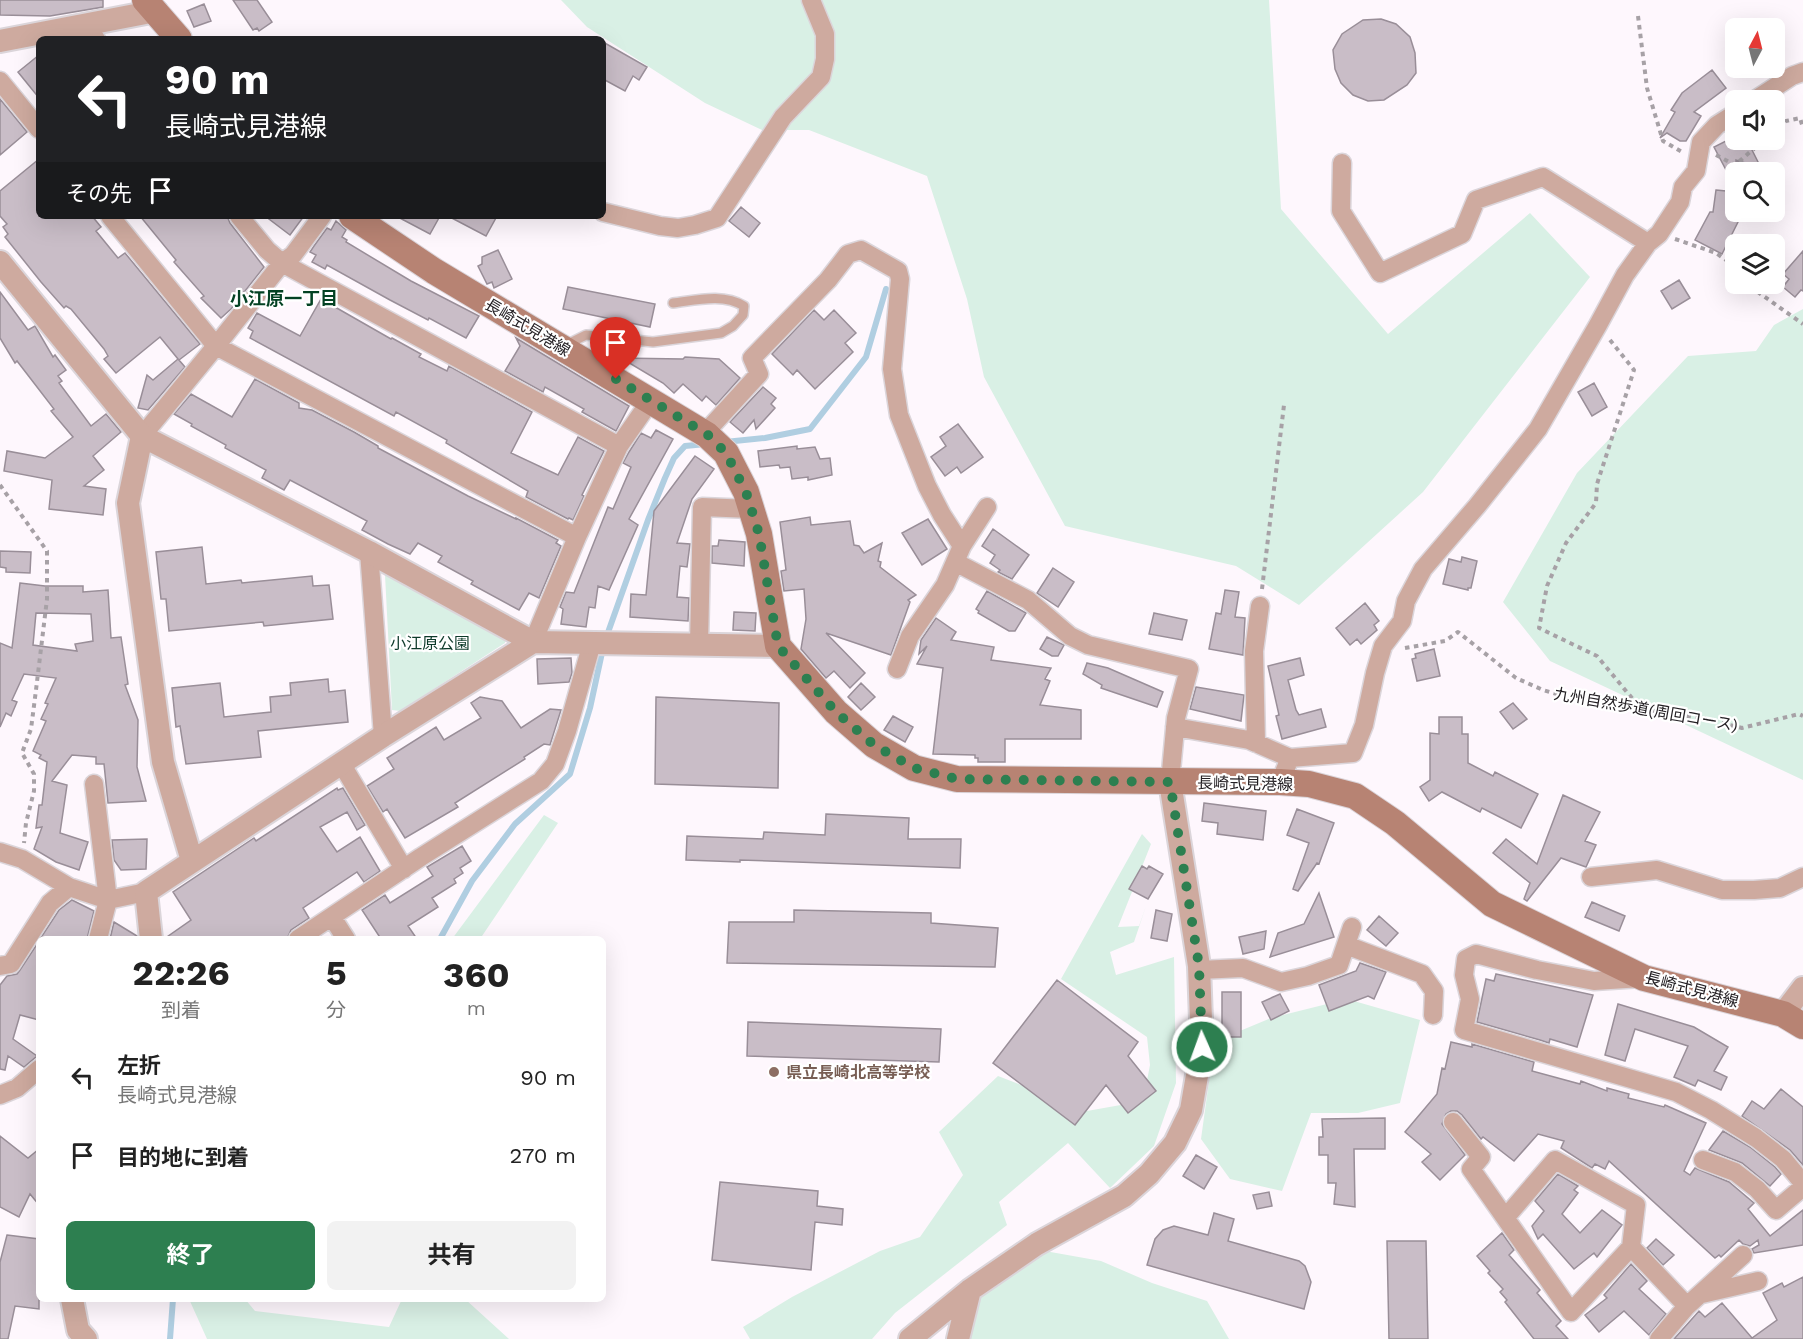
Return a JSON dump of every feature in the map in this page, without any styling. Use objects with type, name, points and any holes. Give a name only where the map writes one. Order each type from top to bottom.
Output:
[{"type":"main road","points":[[150,5],[176,36]]},
{"type":"main road","name":"長崎式見港線","points":[[356,219],[434,271],[706,434],[726,453],[737,472],[759,534],[778,646],[836,712],[874,745],[914,768],[957,779],[1280,782],[1309,784],[1355,796],[1395,823],[1492,904],[1644,978],[1793,1020]]},
{"type":"street","points":[[606,213],[678,228],[717,218],[783,117],[821,77],[825,59],[825,34],[811,0]]},
{"type":"street","points":[[50,36],[90,32],[150,5]]},
{"type":"street","points":[[0,41],[36,37]]},
{"type":"street","points":[[1770,90],[1792,76],[1803,72]]},
{"type":"street","points":[[0,81],[36,125]]},
{"type":"street","points":[[1175,727],[1256,743],[1290,758],[1353,753],[1364,725],[1383,646],[1402,621],[1406,601],[1423,569],[1538,429],[1625,275],[1648,243],[1659,234],[1680,202],[1683,187],[1696,171],[1701,142],[1725,120]]},
{"type":"street","points":[[1342,163],[1341,211],[1380,273],[1462,234],[1476,200],[1543,177],[1648,243]]},
{"type":"street","points":[[112,219],[216,346],[577,537]]},
{"type":"street","points":[[241,219],[267,250],[282,262],[619,446]]},
{"type":"street","points":[[192,861],[163,762],[128,503],[142,436],[282,262],[293,255],[320,219]]},
{"type":"street","points":[[706,434],[759,374],[752,358],[828,280],[848,254],[855,251],[867,252],[898,271],[900,279],[891,369],[899,415],[927,486],[959,554],[1028,600],[1070,636],[1088,645],[1189,669],[1175,727],[1170,782],[1199,970],[1202,1047],[1191,1110],[1175,1143],[1149,1174],[1124,1196],[1037,1244],[970,1290],[910,1339]]},
{"type":"street","points":[[0,262],[142,436],[369,552],[533,642],[778,646]]},
{"type":"street","points":[[0,852],[22,859],[69,887],[108,900],[146,892],[341,763],[533,642],[577,537],[619,446],[651,400]]},
{"type":"street","points":[[699,645],[702,507],[751,509]]},
{"type":"street","points":[[897,669],[910,636],[945,585],[959,554],[987,507]]},
{"type":"street","points":[[369,552],[383,736]]},
{"type":"street","points":[[1256,743],[1254,651],[1260,606]]},
{"type":"street","points":[[303,936],[541,782],[555,764],[592,643]]},
{"type":"street","points":[[1280,782],[1290,758]]},
{"type":"street","points":[[341,763],[404,869]]},
{"type":"street","points":[[94,784],[108,900],[99,936]]},
{"type":"street","points":[[1591,877],[1657,870],[1722,890],[1754,890],[1780,888],[1803,877]]},
{"type":"street","points":[[0,966],[11,964],[50,903],[69,887]]},
{"type":"street","points":[[146,892],[151,936]]},
{"type":"street","points":[[332,917],[344,936]]},
{"type":"street","points":[[1199,970],[1243,968],[1281,982],[1308,976],[1339,965],[1352,927]]},
{"type":"street","points":[[1346,945],[1422,974],[1434,991],[1433,1015]]},
{"type":"street","points":[[1644,978],[1594,981],[1537,970],[1476,954],[1466,959],[1464,975],[1470,999],[1464,1030],[1676,1092],[1711,1110],[1756,1138],[1783,1159],[1803,1183]]},
{"type":"street","points":[[1793,1020],[1803,988]]},
{"type":"street","points":[[0,1095],[16,1088],[36,1071]]},
{"type":"street","points":[[1454,1122],[1481,1157],[1471,1169],[1571,1312],[1631,1247],[1636,1205],[1555,1160],[1506,1217]]},
{"type":"street","points":[[1703,1160],[1736,1172],[1757,1189],[1776,1210],[1803,1187]]},
{"type":"street","points":[[1631,1247],[1694,1300]]},
{"type":"street","points":[[1659,1339],[1694,1300],[1743,1255]]},
{"type":"street","points":[[1694,1300],[1758,1281]]},
{"type":"street","points":[[958,1339],[970,1290]]},
{"type":"street","points":[[73,1302],[78,1330],[86,1339]]},
{"type":"lane","points":[[562,347],[586,335],[653,342],[721,333],[738,321],[744,306],[734,300],[719,298],[673,303]]},
{"type":"path","points":[[1648,243],[1677,238],[1716,253],[1725,259]]},
{"type":"path","points":[[1761,294],[1803,324]]},
{"type":"path","points":[[1598,326],[1634,370],[1597,484],[1596,503],[1566,543],[1547,586],[1539,628],[1596,656],[1641,709]]},
{"type":"path","points":[[1260,606],[1284,405]]},
{"type":"path","points":[[0,485],[46,551],[46,599],[36,690],[31,729],[22,753],[34,774],[34,791],[26,823],[22,859]]},
{"type":"path","name":"九州自然歩道(周回コース)","points":[[1375,673],[1405,648],[1445,641],[1458,632],[1516,678],[1543,690],[1577,700],[1702,718],[1742,728],[1799,714],[1803,716]]},
{"type":"green space","points":[[561,0],[1269,0],[1281,209],[1388,334],[1530,213],[1590,277],[1423,492],[1299,605],[1236,566],[1065,526],[984,377],[967,299],[927,176],[809,130],[762,130],[705,103],[606,39],[606,36],[601,36],[587,27]]},
{"type":"green space","points":[[1803,309],[1803,780],[1550,661],[1503,602],[1577,473],[1688,356],[1756,351],[1774,325]]},
{"type":"green space","name":"小江原公園","points":[[385,575],[506,635],[505,643],[400,711],[392,710]]},
{"type":"green space","points":[[544,815],[558,823],[482,936],[454,936]]},
{"type":"green space","points":[[1142,834],[1151,844],[1118,927],[1139,926],[1146,906],[1134,942],[1110,952],[1116,975],[1174,957],[1176,1083],[1154,1146],[1110,1188],[1068,1143],[999,1202],[1007,1225],[895,1313],[872,1339],[750,1339],[743,1327],[792,1297],[880,1251],[920,1237],[963,1175],[939,1132],[998,1076],[1087,1111],[1143,1101],[1150,1065],[1147,1037],[1061,979]]},
{"type":"green space","points":[[1347,999],[1420,1020],[1400,1103],[1358,1113],[1311,1113],[1282,1191],[1230,1179],[1201,1139],[1213,1052],[1235,1033],[1271,1018]]},
{"type":"green space","points":[[1045,1251],[1101,1261],[1152,1283],[1207,1301],[1229,1339],[957,1339],[965,1306]]},
{"type":"green space","points":[[190,1302],[248,1302],[255,1311],[389,1327],[401,1302],[468,1302],[509,1339],[207,1339]]},
{"type":"building","points":[[0,0],[103,0],[103,7],[50,16],[0,15]]},
{"type":"building","points":[[233,0],[257,0],[272,22],[259,31],[257,28],[253,30]]},
{"type":"building","points":[[204,4],[211,21],[194,27],[187,11]]},
{"type":"building","points":[[1381,19],[1396,24],[1410,37],[1415,53],[1416,73],[1407,85],[1384,100],[1368,101],[1353,95],[1341,83],[1335,69],[1333,50],[1342,34],[1363,20]]},
{"type":"building","points":[[606,44],[647,67],[639,80],[633,76],[625,91],[606,81]]},
{"type":"building","points":[[36,57],[36,94],[18,72]]},
{"type":"building","points":[[1712,70],[1726,88],[1694,112],[1701,116],[1686,141],[1680,141],[1667,133],[1660,138],[1675,112],[1671,110],[1682,93]]},
{"type":"building","points":[[0,99],[27,132],[0,155]]},
{"type":"building","points":[[1725,142],[1725,150],[1752,150],[1758,162],[1736,160],[1736,162],[1725,162],[1725,168],[1714,147]]},
{"type":"building","points":[[36,161],[36,219],[94,219],[101,227],[96,231],[118,258],[125,253],[200,344],[179,360],[185,367],[148,410],[138,408],[147,375],[153,380],[178,359],[160,337],[116,373],[104,359],[108,356],[104,349],[71,309],[66,306],[64,308],[41,282],[5,237],[8,234],[3,227],[7,224],[0,216],[0,191]]},
{"type":"building","points":[[1716,190],[1725,191],[1725,222],[1738,222],[1732,234],[1725,234],[1725,248],[1722,254],[1695,240],[1710,212],[1713,212]]},
{"type":"building","points":[[741,207],[760,223],[749,237],[729,221]]},
{"type":"building","points":[[142,219],[228,219],[264,267],[245,291],[239,295],[241,297],[231,309],[221,318],[201,298],[204,296],[174,262],[176,260]]},
{"type":"building","points":[[269,219],[302,219],[290,235]]},
{"type":"building","points":[[402,219],[438,219],[430,234]]},
{"type":"building","points":[[454,219],[495,219],[486,236]]},
{"type":"building","points":[[336,221],[346,230],[342,237],[347,240],[346,242],[411,281],[479,316],[466,338],[327,265],[325,269],[312,262],[316,255],[310,252],[327,228],[331,230]]},
{"type":"building","points":[[498,250],[512,279],[494,288],[492,282],[487,284],[478,266],[482,264],[482,257]]},
{"type":"building","points":[[1803,251],[1803,291],[1801,290],[1795,297],[1785,289],[1789,279],[1785,276],[1785,272]]},
{"type":"building","points":[[1679,280],[1690,298],[1672,309],[1661,291]]},
{"type":"building","points":[[568,287],[655,304],[650,327],[563,309]]},
{"type":"building","points":[[0,292],[28,330],[35,326],[53,357],[55,355],[66,370],[58,376],[62,381],[59,383],[91,426],[106,414],[121,432],[93,456],[104,470],[84,486],[106,489],[103,515],[49,509],[52,480],[4,471],[7,451],[45,458],[73,437],[51,411],[54,409],[17,361],[15,363],[0,338]]},
{"type":"building","points":[[321,299],[421,354],[419,357],[447,371],[449,366],[532,412],[511,453],[558,475],[578,437],[604,451],[582,495],[584,496],[573,520],[526,497],[528,491],[446,443],[447,440],[396,412],[394,416],[250,338],[253,331],[248,328],[257,313],[300,336]]},
{"type":"building","points":[[814,310],[824,320],[834,310],[856,333],[845,343],[853,352],[815,389],[797,370],[793,375],[772,354]]},
{"type":"building","points":[[516,338],[629,406],[616,431],[582,412],[584,409],[545,387],[543,392],[505,371],[520,346]]},
{"type":"building","points":[[685,357],[719,359],[740,378],[716,405],[706,396],[702,401],[683,384],[674,393],[663,383],[621,358],[683,359]]},
{"type":"building","points":[[255,379],[299,403],[299,408],[312,410],[468,496],[558,540],[556,543],[561,546],[539,598],[529,593],[519,610],[471,584],[473,581],[438,562],[442,556],[418,543],[410,554],[388,544],[362,530],[367,521],[290,480],[284,490],[262,478],[266,470],[225,448],[226,445],[174,414],[191,394],[232,417]]},
{"type":"building","points":[[1594,383],[1607,407],[1592,416],[1578,392]]},
{"type":"building","points":[[763,387],[776,398],[771,404],[775,408],[756,429],[754,420],[743,433],[730,422]]},
{"type":"building","points":[[958,424],[983,457],[961,473],[957,467],[945,476],[931,457],[946,446],[940,437]]},
{"type":"building","points":[[656,430],[673,439],[629,519],[638,525],[609,590],[598,586],[595,608],[589,607],[586,627],[561,624],[563,609],[560,607],[566,592],[574,593],[608,507],[613,509],[631,467],[623,463],[641,433],[651,438]]},
{"type":"building","points":[[797,446],[797,449],[815,447],[820,459],[830,458],[832,475],[808,480],[808,477],[792,479],[790,467],[780,468],[779,465],[760,467],[758,451]]},
{"type":"building","points":[[695,456],[714,469],[692,499],[677,543],[690,544],[687,567],[680,566],[677,597],[689,598],[688,621],[630,617],[631,594],[646,595],[654,511]]},
{"type":"building","points":[[810,517],[811,525],[850,521],[854,545],[859,546],[864,553],[882,543],[878,561],[881,562],[880,567],[916,595],[908,600],[910,602],[891,655],[826,633],[865,673],[850,688],[834,671],[826,678],[801,649],[806,619],[804,589],[784,591],[781,571],[786,570],[780,522]]},
{"type":"building","points":[[928,519],[947,549],[922,565],[902,533]]},
{"type":"building","points":[[993,529],[1029,555],[1012,579],[998,572],[1000,570],[990,563],[995,555],[982,546]]},
{"type":"building","points":[[719,540],[745,542],[744,566],[712,563],[712,546],[718,546]]},
{"type":"building","points":[[202,547],[206,584],[312,576],[313,586],[329,585],[333,619],[264,626],[263,622],[169,631],[166,599],[161,599],[156,552]]},
{"type":"building","points":[[0,551],[31,552],[30,573],[6,572],[6,568],[0,567]]},
{"type":"building","points":[[1462,557],[1477,561],[1471,588],[1468,590],[1443,584],[1449,559],[1461,562]]},
{"type":"building","points":[[1053,568],[1074,582],[1058,607],[1037,593]]},
{"type":"building","points":[[20,583],[45,586],[83,586],[83,592],[108,590],[111,638],[121,637],[128,684],[125,685],[138,720],[137,767],[146,801],[108,803],[104,764],[96,764],[96,757],[72,755],[52,781],[67,785],[60,833],[88,842],[79,870],[56,862],[34,849],[42,827],[36,828],[39,805],[42,805],[47,762],[33,751],[46,721],[41,719],[56,678],[24,674],[12,700],[17,702],[11,716],[6,713],[0,727],[0,643],[12,648]],"holes":[[[36,613],[91,614],[93,641],[75,644],[77,651],[33,645]]]},
{"type":"building","points":[[1225,590],[1239,592],[1235,617],[1245,618],[1243,655],[1209,649],[1216,613],[1221,614]]},
{"type":"building","points":[[987,591],[1026,613],[1015,631],[1009,631],[978,613],[976,609]]},
{"type":"building","points":[[1365,603],[1379,621],[1374,625],[1377,630],[1361,644],[1357,639],[1350,645],[1336,628]]},
{"type":"building","points":[[734,612],[756,613],[755,631],[733,630]]},
{"type":"building","points":[[1154,613],[1187,620],[1182,640],[1149,634]]},
{"type":"building","points":[[936,618],[956,632],[951,640],[994,647],[991,660],[1051,668],[1045,679],[1050,681],[1040,705],[1081,710],[1081,739],[1005,739],[1005,762],[978,762],[975,755],[933,754],[943,668],[917,664],[927,646],[919,654],[921,640]]},
{"type":"building","points":[[1047,637],[1064,645],[1058,656],[1052,656],[1040,649]]},
{"type":"building","points":[[1434,649],[1440,676],[1417,681],[1412,659],[1416,658],[1415,654]]},
{"type":"building","points":[[571,658],[572,673],[569,682],[538,684],[537,659]]},
{"type":"building","points":[[1300,658],[1304,675],[1288,680],[1296,710],[1299,715],[1321,709],[1326,727],[1282,739],[1268,666]]},
{"type":"building","points":[[1087,663],[1108,668],[1163,692],[1157,707],[1101,688],[1102,685],[1083,674]]},
{"type":"building","points":[[328,679],[329,692],[345,690],[348,722],[258,731],[261,757],[186,764],[180,726],[176,727],[172,688],[220,683],[224,717],[271,712],[270,697],[291,695],[290,683]]},
{"type":"building","points":[[861,683],[875,697],[861,710],[848,697]]},
{"type":"building","points":[[1196,687],[1244,695],[1241,721],[1190,709]]},
{"type":"building","points":[[480,697],[502,701],[521,728],[550,709],[561,710],[550,745],[544,744],[524,757],[525,759],[455,803],[458,807],[405,838],[387,809],[383,812],[367,786],[394,769],[387,758],[436,727],[444,740],[481,718],[471,703]]},
{"type":"building","points":[[656,697],[779,703],[778,788],[655,784]]},
{"type":"building","points":[[1513,703],[1527,719],[1513,729],[1500,712]]},
{"type":"building","points":[[893,716],[913,727],[905,742],[884,730]]},
{"type":"building","points":[[1439,717],[1462,717],[1462,734],[1468,734],[1468,763],[1493,776],[1495,772],[1538,794],[1521,828],[1482,808],[1480,812],[1442,792],[1429,801],[1420,787],[1430,780],[1430,733],[1439,734]]},
{"type":"building","points":[[337,788],[338,790],[343,788],[365,825],[357,830],[347,812],[320,827],[337,852],[360,837],[380,871],[364,882],[357,872],[303,908],[309,918],[291,930],[288,936],[168,936],[191,920],[173,892],[254,838],[256,841]]},
{"type":"building","points":[[1563,795],[1600,812],[1585,841],[1596,845],[1586,867],[1561,858],[1527,901],[1524,899],[1530,883],[1493,853],[1506,839],[1537,864]]},
{"type":"building","points":[[1204,803],[1266,811],[1263,840],[1217,834],[1218,823],[1202,821]]},
{"type":"building","points":[[1297,809],[1334,823],[1319,864],[1317,863],[1298,891],[1293,889],[1309,843],[1287,835]]},
{"type":"building","points":[[826,814],[909,818],[908,839],[961,839],[960,868],[686,860],[687,836],[763,839],[764,832],[825,835]]},
{"type":"building","points":[[147,839],[146,869],[121,870],[114,860],[112,840]]},
{"type":"building","points":[[462,846],[471,861],[460,868],[463,873],[454,879],[456,883],[432,898],[438,907],[408,926],[415,936],[379,936],[362,910],[385,895],[390,903],[433,876],[427,867]]},
{"type":"building","points":[[1142,866],[1147,869],[1149,866],[1163,874],[1148,899],[1129,889]]},
{"type":"building","points":[[1319,893],[1334,937],[1270,957],[1278,933],[1304,924]]},
{"type":"building","points":[[72,900],[94,911],[88,936],[42,936],[59,910]]},
{"type":"building","points":[[1592,902],[1625,916],[1619,931],[1585,917]]},
{"type":"building","points":[[794,910],[931,913],[931,923],[998,928],[995,967],[727,963],[729,922],[794,922]]},
{"type":"building","points":[[1156,910],[1172,914],[1167,941],[1151,938]]},
{"type":"building","points":[[1379,916],[1398,933],[1386,946],[1367,930]]},
{"type":"building","points":[[114,922],[137,936],[111,936]]},
{"type":"building","points":[[1266,931],[1264,949],[1243,954],[1239,937]]},
{"type":"building","points":[[36,946],[36,1019],[20,1015],[13,1039],[36,1057],[24,1067],[8,1056],[5,1070],[0,1069],[0,985],[7,976],[17,974]]},
{"type":"building","points":[[1360,963],[1386,972],[1374,999],[1368,996],[1329,1011],[1319,985],[1356,971]]},
{"type":"building","points":[[1496,974],[1593,995],[1577,1047],[1550,1039],[1549,1043],[1477,1022],[1486,979],[1494,981]]},
{"type":"building","points":[[1057,980],[1138,1042],[1128,1056],[1156,1091],[1128,1113],[1106,1085],[1075,1125],[993,1063]]},
{"type":"building","points":[[1222,992],[1241,992],[1241,1037],[1222,1037]]},
{"type":"building","points":[[1280,994],[1289,1011],[1271,1020],[1262,1002]]},
{"type":"building","points":[[1618,1004],[1694,1027],[1728,1047],[1714,1071],[1727,1077],[1721,1090],[1698,1080],[1695,1086],[1674,1077],[1688,1046],[1635,1029],[1625,1061],[1605,1055]]},
{"type":"building","points":[[748,1022],[941,1029],[939,1062],[747,1056]]},
{"type":"building","points":[[1451,1042],[1472,1047],[1472,1044],[1534,1062],[1532,1071],[1580,1084],[1581,1081],[1607,1091],[1607,1088],[1629,1094],[1628,1098],[1664,1107],[1665,1105],[1706,1123],[1684,1171],[1690,1175],[1695,1168],[1729,1182],[1754,1203],[1748,1209],[1770,1236],[1803,1210],[1803,1245],[1754,1253],[1752,1249],[1759,1245],[1758,1240],[1750,1246],[1739,1240],[1721,1257],[1719,1255],[1715,1258],[1609,1161],[1605,1169],[1595,1164],[1592,1168],[1561,1148],[1564,1141],[1538,1134],[1514,1161],[1483,1137],[1481,1139],[1457,1111],[1446,1114],[1442,1124],[1465,1155],[1440,1180],[1422,1162],[1431,1154],[1405,1132],[1437,1094],[1442,1068],[1445,1069]]},
{"type":"building","points":[[1781,1089],[1803,1107],[1803,1165],[1790,1150],[1742,1116],[1752,1101],[1764,1109]]},
{"type":"building","points":[[1385,1118],[1385,1149],[1354,1149],[1355,1207],[1334,1204],[1336,1183],[1328,1183],[1328,1155],[1319,1155],[1319,1137],[1323,1137],[1322,1119]]},
{"type":"building","points":[[1723,1131],[1750,1147],[1781,1174],[1770,1186],[1742,1163],[1709,1150]]},
{"type":"building","points":[[0,1136],[28,1158],[36,1151],[36,1201],[30,1194],[19,1217],[0,1207]]},
{"type":"building","points":[[1196,1155],[1217,1167],[1204,1189],[1183,1176]]},
{"type":"building","points":[[1558,1174],[1578,1186],[1574,1190],[1578,1193],[1562,1214],[1580,1233],[1602,1210],[1622,1225],[1597,1257],[1594,1253],[1574,1269],[1543,1234],[1538,1239],[1532,1226],[1544,1211],[1535,1201]]},
{"type":"building","points":[[720,1182],[818,1191],[817,1206],[843,1209],[842,1225],[815,1222],[811,1270],[712,1260]]},
{"type":"building","points":[[1269,1192],[1272,1206],[1257,1209],[1253,1195]]},
{"type":"building","points":[[1214,1213],[1234,1219],[1228,1241],[1299,1261],[1305,1266],[1311,1282],[1304,1309],[1147,1265],[1155,1239],[1163,1230],[1174,1226],[1208,1235]]},
{"type":"building","points":[[1502,1233],[1514,1250],[1509,1255],[1540,1290],[1537,1293],[1561,1321],[1556,1326],[1568,1339],[1534,1339],[1505,1302],[1507,1300],[1500,1292],[1503,1289],[1488,1273],[1490,1271],[1477,1256]]},
{"type":"building","points":[[7,1235],[36,1239],[36,1302],[39,1302],[39,1309],[15,1306],[8,1339],[0,1339],[0,1262]]},
{"type":"building","points":[[1656,1239],[1674,1255],[1663,1265],[1647,1248]]},
{"type":"building","points":[[1387,1241],[1426,1241],[1428,1339],[1389,1339]]},
{"type":"building","points":[[1631,1264],[1647,1281],[1639,1289],[1666,1314],[1649,1335],[1624,1311],[1599,1332],[1585,1315],[1607,1298],[1604,1295]]},
{"type":"building","points":[[1803,1277],[1803,1339],[1674,1339],[1699,1311],[1705,1317],[1722,1303],[1752,1338],[1777,1320],[1763,1293],[1782,1283],[1784,1287]]},
{"type":"waterway","points":[[725,442],[765,438],[810,429],[866,357],[886,289]]},
{"type":"waterway","points":[[606,638],[648,520],[674,458],[685,446],[706,444]]},
{"type":"waterway","points":[[442,936],[472,881],[515,824],[570,774],[590,708],[603,648]]},
{"type":"waterway","points":[[170,1339],[173,1302]]},
{"type":"place","name":"県立長崎北高等学校","points":[[774,1072]]},
{"type":"district","name":"小江原一丁目","points":[[284,299]]},
{"type":"route","points":[[616,379],[708,435],[726,453],[746,492],[759,534],[778,646],[836,712],[874,745],[914,768],[957,779],[1170,782],[1199,966],[1202,1047]]}]
